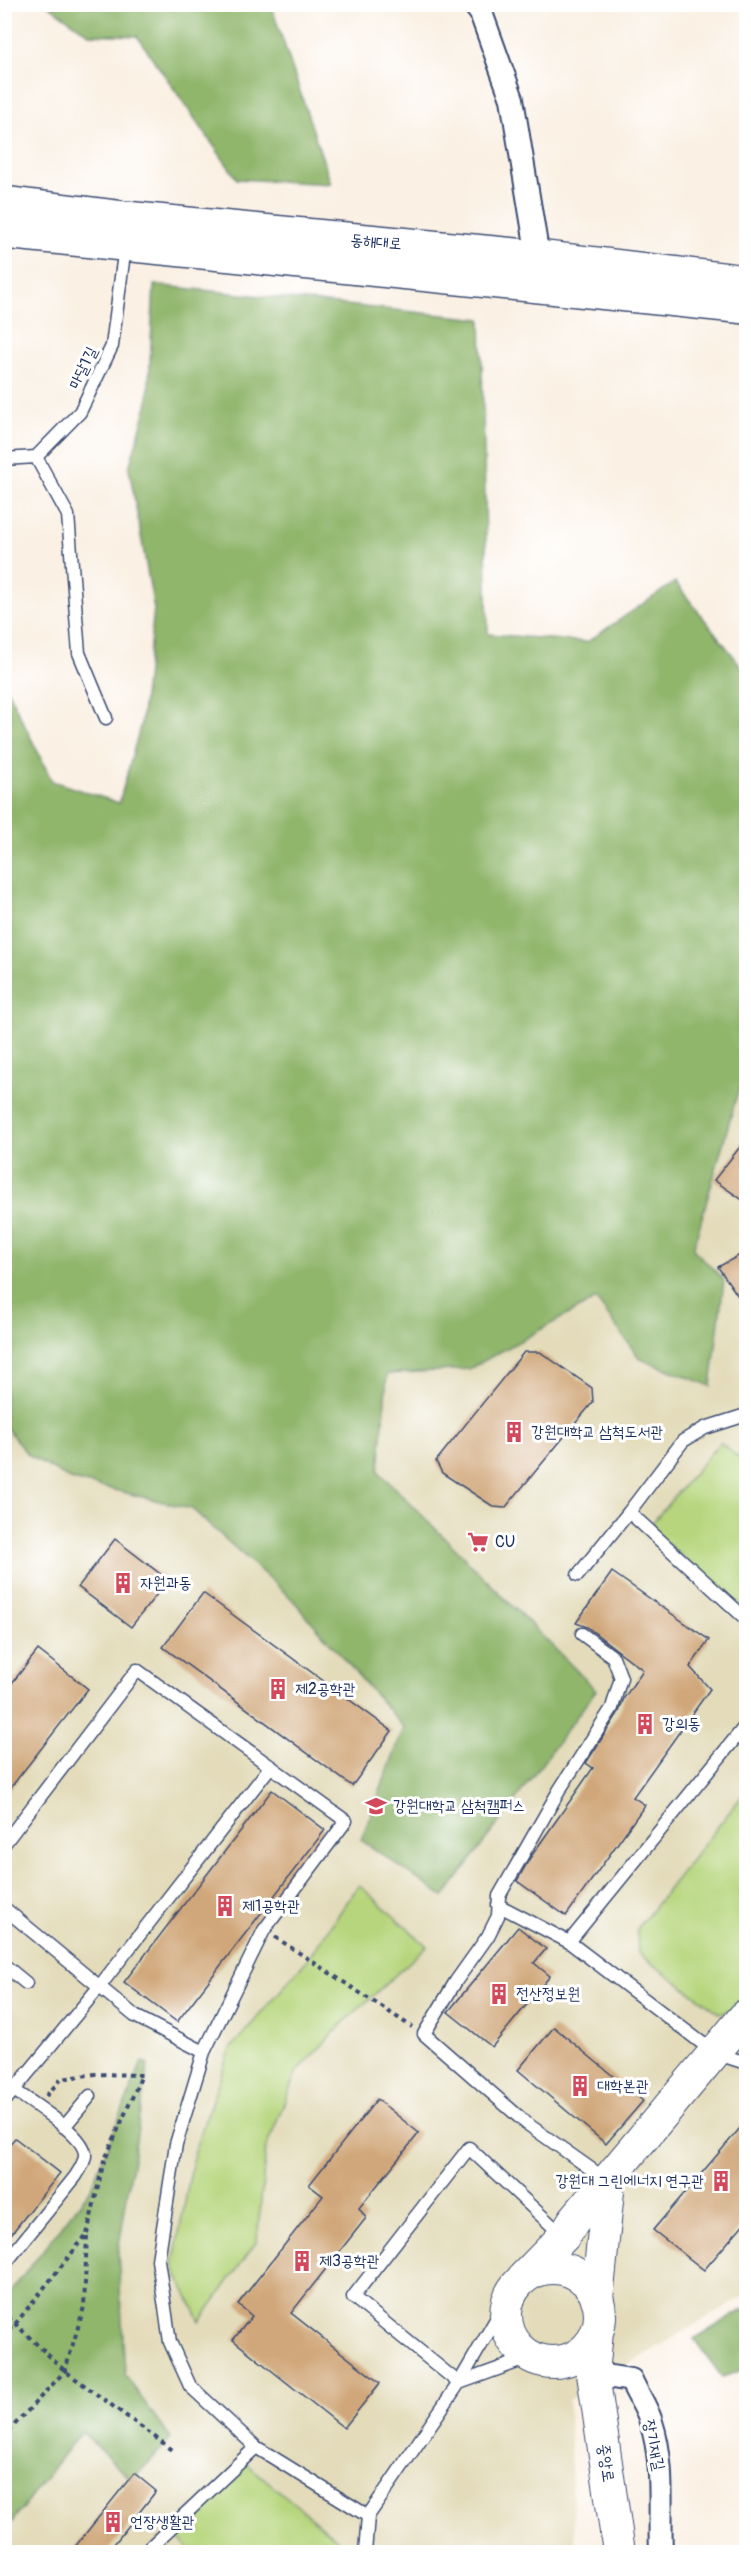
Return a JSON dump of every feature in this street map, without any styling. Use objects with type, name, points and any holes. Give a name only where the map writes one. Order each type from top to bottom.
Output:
[{"type":"main road","name":"동해대로","points":[[4,203],[125,218],[538,257],[747,282]]},
{"type":"main road","name":"동해대로","points":[[4,232],[747,308]]},
{"type":"street","points":[[474,4],[481,13],[512,99],[538,257]]},
{"type":"street","points":[[593,2374],[541,2360],[514,2343],[506,2322],[505,2311],[518,2284],[564,2236],[574,2220],[747,2015]]},
{"type":"street","points":[[597,2300],[609,2181]]},
{"type":"street","points":[[518,2284],[539,2269],[557,2268],[566,2270],[589,2284],[597,2300],[600,2316],[597,2331],[590,2344],[579,2354],[566,2360],[541,2360]]},
{"type":"street","name":"중앙로","points":[[597,2331],[593,2374],[620,2553]]},
{"type":"street","name":"장기재길","points":[[593,2374],[631,2380],[651,2422],[661,2479],[659,2510],[661,2553]]},
{"type":"lane","name":"마달1길","points":[[36,457],[80,412],[112,346],[125,244]]},
{"type":"lane","points":[[4,459],[36,457],[68,516],[79,653],[106,718]]},
{"type":"lane","points":[[578,1575],[683,1441],[705,1428],[747,1415]]},
{"type":"lane","points":[[629,1512],[747,1619]]},
{"type":"lane","points":[[582,1634],[613,1657],[621,1678],[612,1708],[526,1847],[499,1896],[498,1916],[488,1936],[456,1981],[424,2034],[525,2123],[609,2181]]},
{"type":"lane","points":[[4,1844],[137,1670],[346,1821],[264,1930],[204,2052],[176,2144],[158,2260],[170,2342],[190,2386],[256,2447],[368,2516]]},
{"type":"lane","points":[[569,1942],[747,1725]]},
{"type":"lane","points":[[4,2102],[99,1987],[271,1766]]},
{"type":"lane","points":[[498,1905],[569,1942],[715,2053],[747,2063]]},
{"type":"lane","points":[[4,1908],[135,2016],[204,2052]]},
{"type":"lane","points":[[4,1965],[26,1983]]},
{"type":"lane","points":[[4,2265],[82,2166],[85,2155],[83,2146],[64,2127],[14,2090]]},
{"type":"lane","points":[[64,2127],[90,2096]]},
{"type":"lane","points":[[459,2383],[353,2297],[469,2148],[564,2236]]},
{"type":"lane","points":[[365,2553],[368,2516],[459,2383],[518,2284]]},
{"type":"lane","points":[[459,2383],[541,2360]]},
{"type":"lane","points":[[145,2553],[256,2447]]},
{"type":"path","points":[[264,1930],[424,2034]]},
{"type":"path","points":[[4,2436],[65,2371],[84,2307],[87,2234],[106,2157],[97,2149]]},
{"type":"path","points":[[4,2338],[87,2234]]},
{"type":"path","points":[[8,2317],[65,2371],[174,2451]]},
{"type":"shaded area","name":"강원대학교 삼척캠퍼스","points":[[746,994],[746,2295],[568,2400],[575,2552],[5,2552],[4,1318]]},
{"type":"green space","points":[[48,5],[271,5],[331,184],[237,179],[137,36],[89,34]]},
{"type":"green space","points":[[154,285],[481,319],[488,634],[587,642],[675,582],[746,672],[746,1084],[738,1091],[693,1249],[724,1280],[711,1386],[640,1359],[596,1299],[469,1369],[387,1374],[379,1472],[596,1690],[444,1897],[361,1840],[404,1728],[292,1599],[192,1509],[69,1479],[27,1454],[5,1426],[5,685],[52,781],[119,803],[141,724],[154,609],[129,468],[148,402]]},
{"type":"green space","points":[[720,1442],[746,1464],[746,1610],[648,1528]]},
{"type":"green space","points":[[746,1791],[746,1996],[740,2004],[721,2014],[638,1953],[637,1929]]},
{"type":"green space","points":[[359,1885],[427,1946],[341,2025],[296,2073],[266,2148],[257,2241],[200,2322],[173,2265],[195,2149],[230,2049],[307,1960]]},
{"type":"green space","points":[[142,2062],[148,2065],[118,2252],[125,2375],[171,2439],[132,2480],[81,2431],[5,2531],[5,2299],[90,2190]]},
{"type":"green space","points":[[746,2308],[746,2369],[722,2377],[694,2339]]},
{"type":"green space","points":[[247,2464],[338,2540],[339,2552],[193,2552],[175,2537]]},
{"type":"building","points":[[747,1138],[747,1203],[714,1180]]},
{"type":"building","points":[[747,1251],[747,1309],[718,1267]]},
{"type":"building","name":"강원대학교 삼척도서관","points":[[524,1352],[540,1352],[592,1388],[593,1402],[505,1508],[494,1507],[442,1473],[436,1461]]},
{"type":"building","name":"자원과동","points":[[115,1539],[168,1580],[131,1627],[78,1587]]},
{"type":"building","name":"강의동","points":[[612,1572],[709,1640],[690,1667],[710,1689],[633,1797],[645,1805],[566,1916],[517,1881],[530,1858],[593,1768],[586,1763],[643,1670],[587,1627],[576,1623]]},
{"type":"building","name":"제2공학관","points":[[203,1593],[392,1731],[352,1786],[163,1647]]},
{"type":"building","points":[[38,1650],[88,1689],[4,1796],[4,1693]]},
{"type":"building","name":"제1공학관","points":[[272,1790],[325,1830],[177,2022],[124,1982]]},
{"type":"building","name":"전산정보원","points":[[518,1927],[546,1949],[534,1963],[550,1976],[492,2047],[448,2012]]},
{"type":"building","name":"대학본관","points":[[554,2027],[643,2101],[606,2144],[518,2070]]},
{"type":"building","name":"제3공학관","points":[[377,2099],[419,2133],[359,2208],[366,2218],[291,2313],[380,2383],[344,2428],[233,2340],[252,2316],[238,2304],[323,2196],[309,2185]]},
{"type":"building","name":"강원대 그린에너지 연구관","points":[[747,2120],[747,2220],[704,2270],[653,2230]]},
{"type":"building","points":[[15,2138],[60,2173],[4,2243],[4,2150]]},
{"type":"building","name":"언장생활관","points":[[134,2473],[156,2491],[107,2553],[70,2553]]},
{"type":"place","name":"강원대학교 삼척도서관","points":[[514,1432]]},
{"type":"place","name":"CU","points":[[478,1542]]},
{"type":"place","name":"자원과동","points":[[123,1583]]},
{"type":"place","name":"제2공학관","points":[[278,1689]]},
{"type":"place","name":"강의동","points":[[645,1724]]},
{"type":"place","name":"강원대학교 삼척캠퍼스","points":[[376,1806]]},
{"type":"place","name":"제1공학관","points":[[225,1906]]},
{"type":"place","name":"전산정보원","points":[[499,1994]]},
{"type":"place","name":"대학본관","points":[[580,2086]]},
{"type":"place","name":"강원대 그린에너지 연구관","points":[[721,2181]]},
{"type":"place","name":"제3공학관","points":[[302,2261]]},
{"type":"place","name":"언장생활관","points":[[113,2522]]}]
